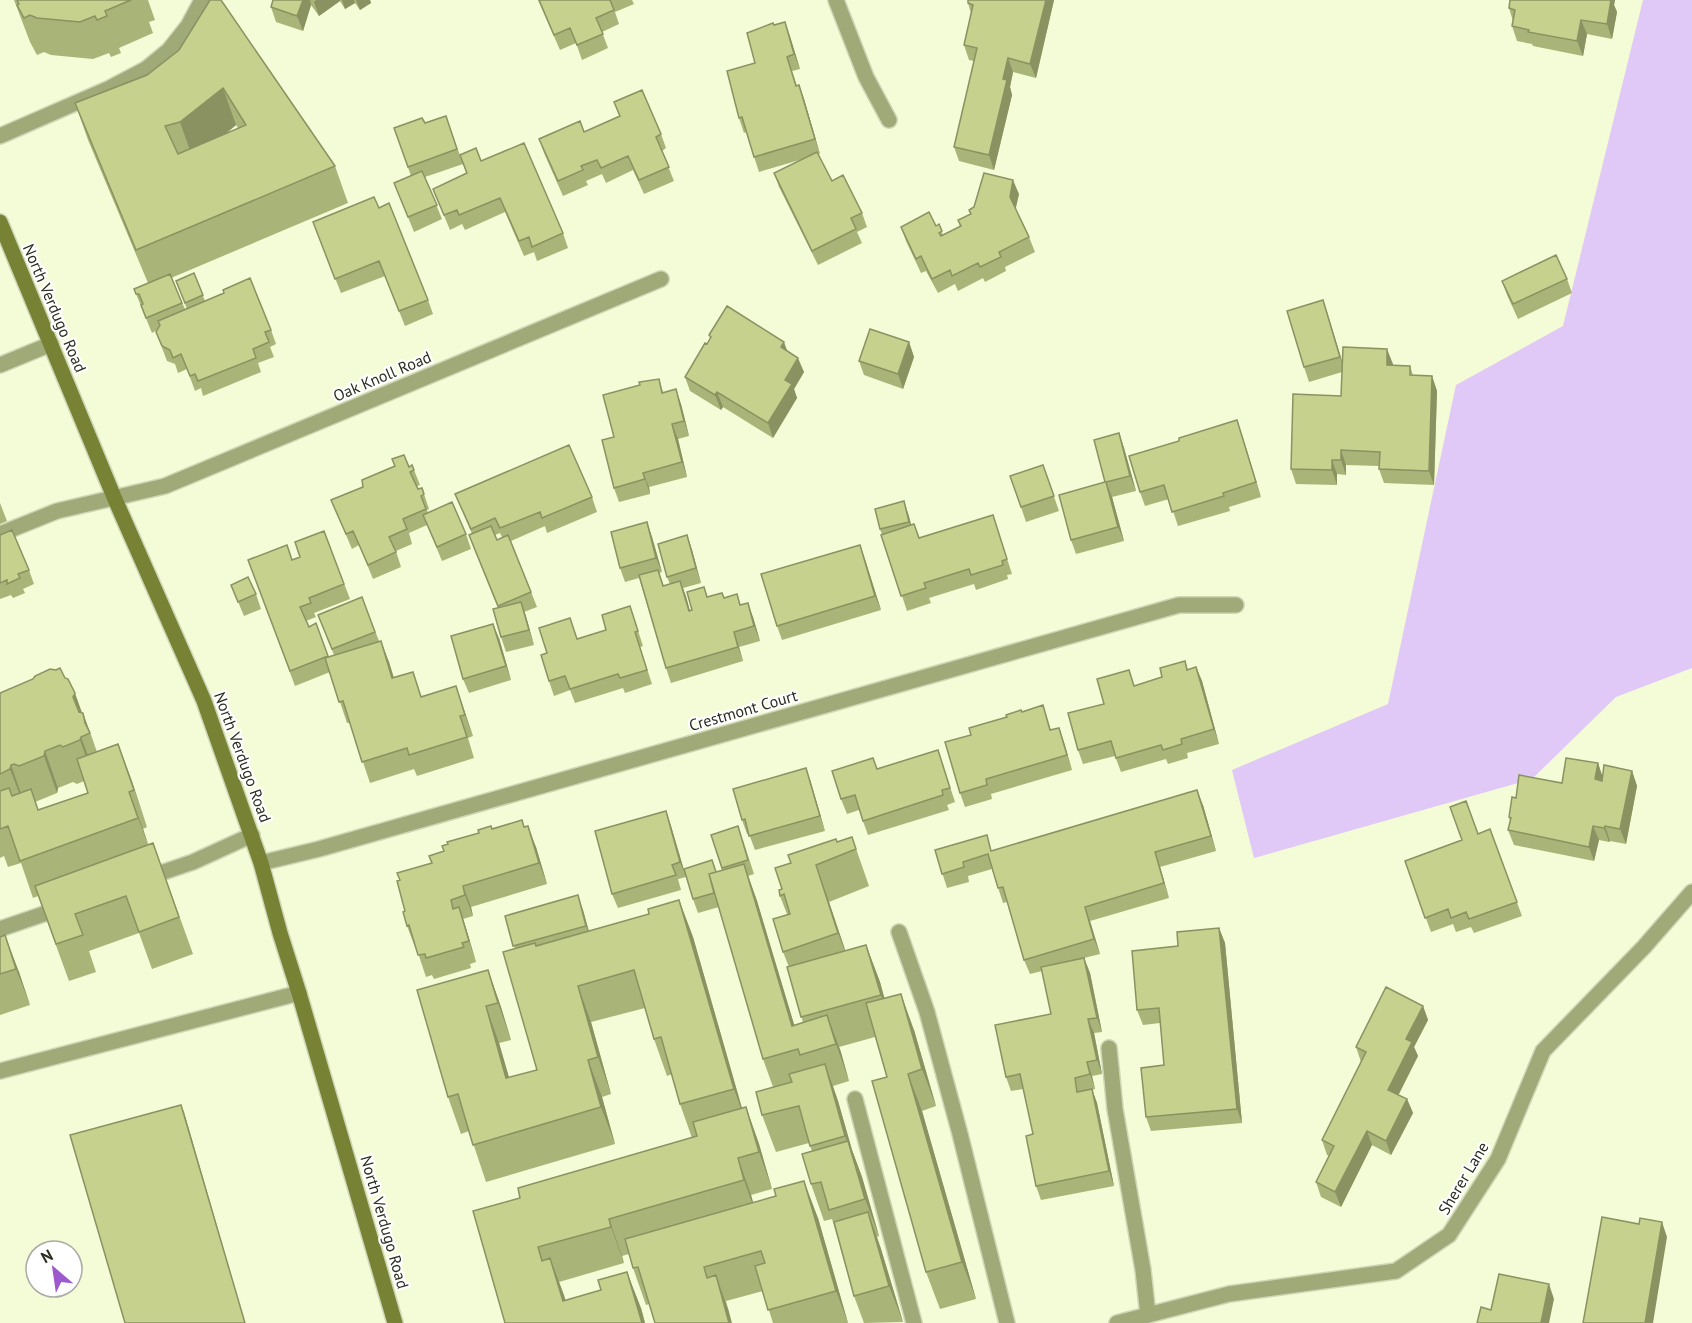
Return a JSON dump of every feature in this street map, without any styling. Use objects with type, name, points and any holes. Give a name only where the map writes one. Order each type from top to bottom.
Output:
[{"type":"main road","name":"North Verdugo Road","points":[[0,222],[114,497],[204,701],[261,863],[395,1323]]},
{"type":"street","points":[[0,136],[110,88],[146,69],[169,50],[188,26],[202,0]]},
{"type":"street","points":[[836,0],[866,77],[889,120]]},
{"type":"street","name":"Oak Knoll Road","points":[[0,534],[57,511],[165,486],[661,279]]},
{"type":"street","points":[[0,365],[51,344]]},
{"type":"street","name":"Crestmont Court","points":[[261,863],[319,849],[1179,605],[1236,605]]},
{"type":"street","points":[[134,882],[193,862],[252,835]]},
{"type":"street","name":"Sherer Lane","points":[[1117,1323],[1229,1294],[1396,1271],[1449,1235],[1498,1159],[1543,1051],[1644,947],[1692,892]]},
{"type":"street","points":[[0,929],[78,902]]},
{"type":"street","points":[[899,932],[927,1012],[1007,1323]]},
{"type":"street","points":[[0,1071],[299,993]]},
{"type":"street","points":[[1109,1048],[1115,1109],[1143,1270],[1148,1315]]},
{"type":"street","points":[[855,1099],[914,1323]]},
{"type":"shaded area","points":[[1643,0],[1692,0],[1692,668],[1616,697],[1532,779],[1254,858],[1232,770],[1388,704],[1456,385],[1563,326]]},
{"type":"building","points":[[17,0],[131,0],[105,11],[107,16],[97,20],[95,16],[80,22],[37,18],[30,15],[24,18],[17,5],[19,4]]},
{"type":"building","points":[[210,0],[221,0],[335,166],[136,250],[75,103],[147,75],[179,50]],"holes":[[[223,88],[246,125],[178,154],[165,126],[180,122]]]},
{"type":"building","points":[[273,0],[303,0],[297,16],[271,7]]},
{"type":"building","points":[[539,0],[610,0],[614,10],[596,18],[603,34],[577,45],[570,28],[554,35]]},
{"type":"building","points":[[968,0],[1046,0],[1030,64],[1008,58],[1003,79],[1007,80],[989,155],[954,147],[977,48],[964,45],[973,5],[968,3]]},
{"type":"building","points":[[1510,0],[1611,0],[1607,24],[1581,20],[1577,41],[1528,32],[1529,30],[1512,26],[1515,10],[1509,8]]},
{"type":"building","points":[[785,22],[794,54],[787,57],[796,86],[799,85],[815,139],[754,157],[742,117],[739,118],[727,71],[755,63],[747,33],[773,23],[774,25]]},
{"type":"building","points":[[642,90],[661,134],[656,137],[669,167],[639,180],[628,156],[601,168],[597,160],[581,166],[583,170],[558,181],[539,139],[580,121],[584,132],[620,116],[614,102]]},
{"type":"building","points":[[446,116],[457,149],[408,167],[394,128],[422,118],[425,123]]},
{"type":"building","points":[[524,143],[563,233],[532,247],[529,237],[519,241],[500,198],[459,215],[457,210],[444,215],[433,189],[467,173],[460,155],[476,148],[481,161]]},
{"type":"building","points":[[817,152],[832,181],[843,175],[862,213],[851,218],[856,229],[812,251],[774,173]]},
{"type":"building","points":[[422,171],[437,205],[408,217],[394,183]]},
{"type":"building","points":[[984,173],[1013,180],[1010,197],[1029,237],[999,252],[1001,257],[980,267],[978,263],[952,276],[950,270],[932,279],[921,256],[916,259],[901,227],[929,212],[936,226],[939,224],[942,231],[939,233],[941,236],[961,226],[958,220],[971,214],[969,210],[974,207]]},
{"type":"building","points":[[374,197],[379,208],[389,203],[428,300],[399,311],[379,261],[335,279],[313,222]]},
{"type":"building","points":[[1556,255],[1567,279],[1513,304],[1502,281]]},
{"type":"building","points":[[194,273],[203,295],[185,303],[176,281]]},
{"type":"building","points":[[170,274],[182,303],[146,318],[139,294],[136,294],[134,289]]},
{"type":"building","points":[[250,278],[271,330],[265,332],[269,342],[253,349],[256,358],[198,381],[195,374],[190,376],[181,354],[173,358],[170,350],[162,346],[156,332],[160,325],[158,321],[224,293],[223,290]]},
{"type":"building","points":[[1323,300],[1340,357],[1304,367],[1287,311]]},
{"type":"building","points":[[727,306],[784,342],[781,347],[798,358],[785,380],[792,384],[768,423],[717,392],[715,395],[685,377],[705,343],[707,344],[711,337],[709,335]]},
{"type":"building","points":[[870,329],[909,342],[898,374],[859,361]]},
{"type":"building","points":[[1343,347],[1387,349],[1387,365],[1410,366],[1410,375],[1432,376],[1429,471],[1379,469],[1380,452],[1341,450],[1341,460],[1332,460],[1332,470],[1291,469],[1293,394],[1341,396]]},
{"type":"building","points":[[659,379],[662,393],[676,389],[684,421],[672,424],[682,462],[643,473],[645,479],[614,488],[602,440],[614,437],[603,395],[640,385],[639,382]]},
{"type":"building","points":[[1237,420],[1256,482],[1223,493],[1224,496],[1172,512],[1164,485],[1140,492],[1129,456]]},
{"type":"building","points":[[1119,433],[1130,476],[1106,482],[1118,527],[1071,540],[1059,495],[1105,482],[1094,440]]},
{"type":"building","points":[[569,445],[592,497],[542,518],[540,512],[500,528],[495,518],[471,529],[455,494]]},
{"type":"building","points":[[404,455],[409,467],[412,465],[414,470],[410,472],[418,489],[422,488],[424,494],[421,496],[426,509],[403,519],[407,529],[389,537],[396,552],[368,565],[353,531],[346,534],[331,500],[363,487],[362,480],[395,466],[392,459]]},
{"type":"building","points":[[1043,465],[1054,496],[1021,507],[1010,476]]},
{"type":"building","points":[[904,501],[909,522],[880,529],[875,509]]},
{"type":"building","points":[[452,502],[466,534],[437,547],[423,515]]},
{"type":"building","points":[[993,515],[1007,559],[1002,561],[1003,565],[971,575],[969,569],[924,583],[926,588],[901,596],[881,535],[914,524],[919,538]]},
{"type":"building","points":[[647,522],[656,558],[620,568],[611,532]]},
{"type":"building","points":[[491,526],[497,540],[508,535],[531,592],[498,606],[469,535]]},
{"type":"building","points":[[12,530],[29,570],[18,574],[20,578],[7,584],[7,580],[0,583],[0,535]]},
{"type":"building","points":[[324,531],[344,584],[309,598],[311,603],[300,607],[309,627],[316,623],[328,656],[290,671],[248,560],[287,545],[292,560],[300,557],[295,542]]},
{"type":"building","points":[[687,535],[696,568],[667,577],[658,544]]},
{"type":"building","points":[[860,545],[875,596],[777,626],[761,574]]},
{"type":"building","points":[[658,570],[663,586],[680,581],[689,611],[692,610],[687,592],[704,587],[707,597],[722,593],[724,598],[737,594],[740,605],[748,603],[754,626],[734,632],[738,647],[666,668],[639,575]]},
{"type":"building","points":[[248,577],[256,594],[238,602],[231,585]]},
{"type":"building","points":[[362,597],[375,632],[332,649],[318,615]]},
{"type":"building","points":[[521,602],[529,630],[501,637],[493,609]]},
{"type":"building","points":[[630,606],[638,631],[635,632],[647,670],[620,678],[618,674],[570,689],[565,676],[549,681],[541,655],[547,653],[539,628],[570,618],[577,639],[606,630],[602,615]]},
{"type":"building","points":[[493,624],[506,666],[463,679],[451,636]]},
{"type":"building","points":[[381,641],[392,678],[413,672],[421,697],[456,686],[465,715],[460,716],[467,737],[409,755],[407,748],[362,762],[343,701],[339,702],[325,658]]},
{"type":"building","points":[[1185,661],[1187,670],[1196,667],[1214,729],[1181,739],[1182,744],[1163,750],[1161,745],[1116,758],[1111,741],[1078,750],[1068,713],[1104,704],[1097,679],[1129,670],[1134,686],[1162,677],[1160,668]]},
{"type":"building","points":[[60,668],[75,693],[73,697],[79,712],[83,713],[90,733],[63,747],[60,745],[45,751],[44,756],[19,766],[11,765],[10,769],[0,774],[0,693],[50,669]]},
{"type":"building","points":[[1043,705],[1050,730],[1059,728],[1067,755],[986,779],[987,785],[960,793],[945,742],[971,735],[969,728]]},
{"type":"building","points":[[118,744],[134,790],[129,792],[138,818],[20,861],[8,826],[0,829],[0,791],[9,788],[12,796],[31,789],[38,810],[88,793],[77,759]]},
{"type":"building","points":[[938,750],[950,788],[942,790],[943,795],[863,821],[855,795],[841,799],[832,771],[873,758],[877,769]]},
{"type":"building","points":[[1566,758],[1598,763],[1595,779],[1602,781],[1604,765],[1632,771],[1620,829],[1593,826],[1589,847],[1508,830],[1512,797],[1516,798],[1519,775],[1562,783]]},
{"type":"building","points":[[806,768],[820,816],[749,836],[733,789]]},
{"type":"building","points":[[1197,790],[1211,836],[1155,852],[1164,883],[1085,907],[1094,939],[1024,960],[1003,887],[998,888],[988,854],[963,862],[964,867],[942,874],[935,850],[987,835],[991,851]]},
{"type":"building","points":[[1466,801],[1478,834],[1490,829],[1517,902],[1469,919],[1466,912],[1451,918],[1448,909],[1425,918],[1405,861],[1462,840],[1450,807]]},
{"type":"building","points":[[666,811],[680,862],[672,865],[676,875],[612,894],[595,831]]},
{"type":"building","points":[[522,820],[524,827],[528,826],[539,863],[463,886],[465,895],[451,900],[453,909],[459,907],[469,941],[462,943],[464,947],[426,958],[425,954],[418,955],[403,912],[405,911],[397,873],[432,863],[429,856],[444,851],[442,846],[448,844],[447,842],[479,833],[478,830],[491,826],[492,829]]},
{"type":"building","points":[[738,826],[748,860],[722,868],[711,835]]},
{"type":"building","points":[[852,837],[856,849],[816,865],[838,933],[783,952],[773,919],[790,914],[784,894],[780,896],[779,890],[782,889],[775,868],[791,863],[788,855],[836,839],[837,842]]},
{"type":"building","points":[[153,843],[179,917],[139,932],[126,896],[75,914],[83,935],[56,944],[35,886]]},
{"type":"building","points":[[712,860],[716,872],[709,874],[714,893],[693,899],[684,869]]},
{"type":"building","points":[[744,864],[792,1026],[827,1015],[836,1044],[800,1055],[798,1049],[763,1059],[709,874]]},
{"type":"building","points":[[578,895],[586,926],[513,946],[505,916]]},
{"type":"building","points":[[679,900],[734,1089],[680,1104],[661,1037],[654,1039],[634,970],[578,986],[598,1057],[588,1060],[601,1107],[473,1145],[458,1094],[448,1097],[417,990],[488,970],[498,1003],[486,1006],[506,1078],[537,1070],[503,952],[535,943],[536,946],[649,914],[648,909]]},
{"type":"building","points":[[1219,928],[1237,1109],[1146,1117],[1141,1068],[1164,1065],[1159,1008],[1137,1010],[1132,951],[1178,946],[1177,932]]},
{"type":"building","points":[[5,935],[16,969],[0,974],[0,937]]},
{"type":"building","points":[[866,945],[881,995],[801,1017],[787,967]]},
{"type":"building","points":[[1084,958],[1097,1018],[1088,1019],[1097,1060],[1087,1062],[1090,1074],[1075,1078],[1077,1092],[1092,1089],[1109,1171],[1036,1186],[1026,1136],[1033,1134],[1020,1074],[1006,1077],[995,1025],[1051,1014],[1041,967]]},
{"type":"building","points":[[1386,987],[1423,1006],[1406,1039],[1412,1042],[1388,1090],[1407,1099],[1386,1141],[1367,1131],[1335,1192],[1316,1182],[1334,1146],[1322,1140],[1366,1052],[1356,1047]]},
{"type":"building","points":[[901,994],[922,1069],[908,1074],[962,1262],[926,1272],[872,1081],[887,1077],[866,1003]]},
{"type":"building","points":[[825,1064],[845,1136],[810,1146],[799,1106],[762,1115],[756,1092],[792,1082],[789,1074]]},
{"type":"building","points":[[181,1105],[245,1323],[125,1323],[70,1135]]},
{"type":"building","points":[[746,1107],[759,1152],[738,1158],[744,1180],[609,1219],[611,1227],[538,1247],[542,1261],[550,1258],[563,1301],[601,1290],[598,1280],[627,1272],[642,1323],[505,1323],[473,1211],[520,1198],[518,1188],[697,1136],[693,1122]]},
{"type":"building","points":[[848,1141],[865,1199],[829,1210],[821,1182],[811,1184],[802,1154]]},
{"type":"building","points":[[804,1181],[836,1291],[768,1310],[755,1266],[765,1263],[761,1251],[704,1267],[707,1278],[716,1275],[729,1323],[655,1323],[638,1267],[633,1268],[625,1239],[776,1196],[774,1189]]},
{"type":"building","points":[[868,1212],[889,1286],[854,1296],[834,1222]]},
{"type":"building","points":[[1602,1217],[1639,1224],[1640,1218],[1662,1222],[1645,1323],[1583,1323]]},
{"type":"building","points":[[1499,1274],[1549,1284],[1541,1323],[1477,1323],[1481,1307],[1491,1310]]}]
